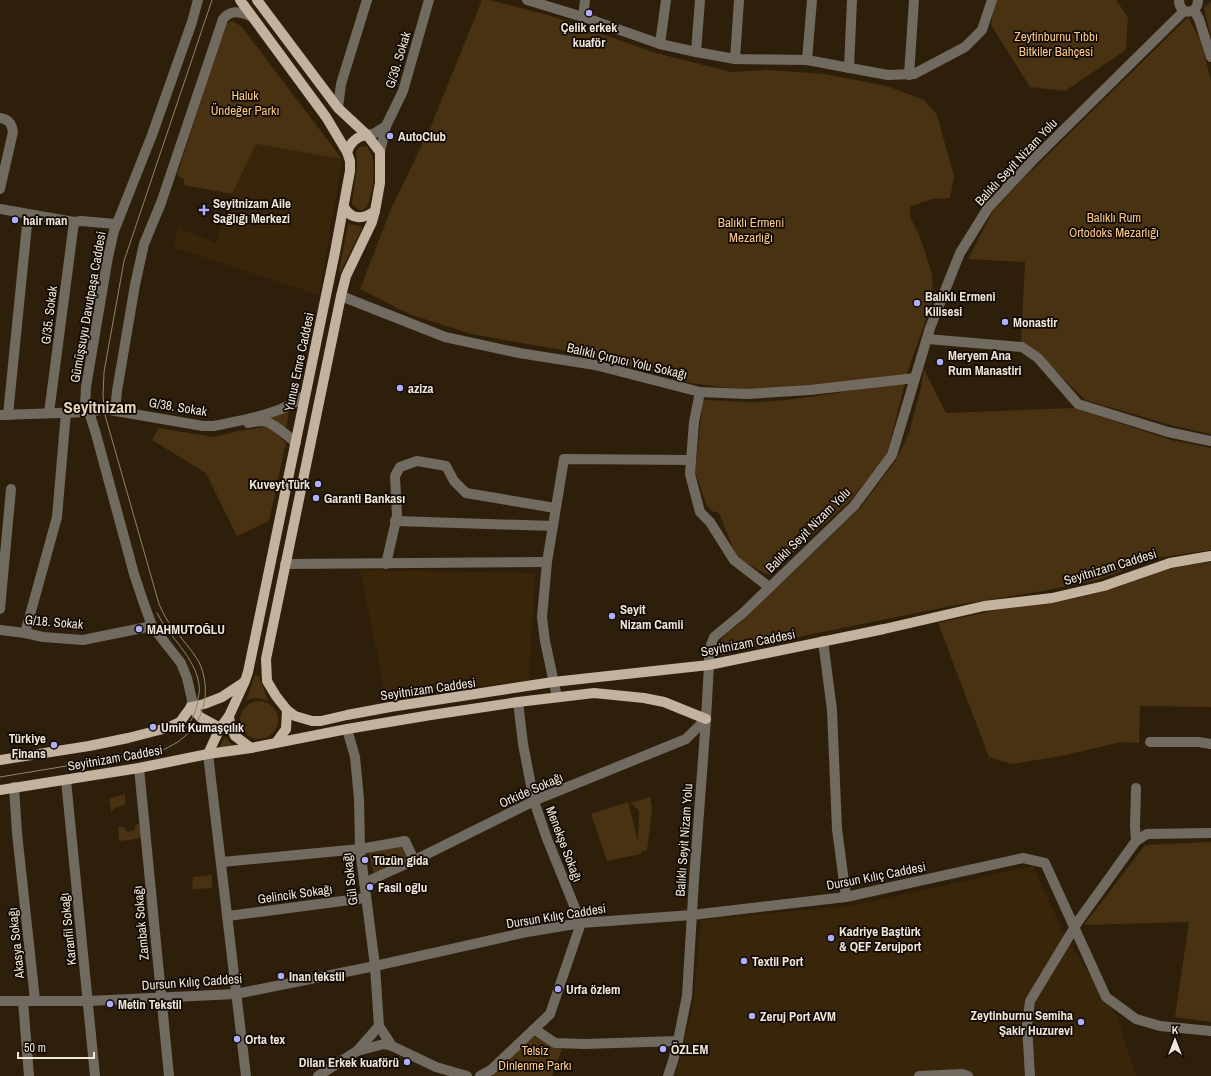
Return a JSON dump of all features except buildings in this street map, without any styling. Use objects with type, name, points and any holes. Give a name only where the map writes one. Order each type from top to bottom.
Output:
[{"type":"main road","name":"Yunus Emre Caddesi","points":[[208,754],[220,728],[229,716],[245,681],[296,443],[350,171],[350,161],[347,152],[326,117],[240,0]]},
{"type":"main road","points":[[257,0],[338,108],[367,135],[380,152],[380,177],[376,210],[372,222],[346,276],[341,296],[266,660],[267,681],[287,710],[286,729],[276,743]]},
{"type":"main road","points":[[347,152],[350,144],[355,139],[367,135]]},
{"type":"main road","points":[[344,207],[346,212],[356,217],[368,216],[376,210]]},
{"type":"main road","name":"Seyitnizam Caddesi","points":[[287,710],[295,716],[312,721],[321,721],[390,707],[553,682],[709,664],[884,629],[984,606],[1052,598],[1104,586],[1170,562],[1211,556]]},
{"type":"main road","points":[[220,728],[200,717],[191,707],[222,697],[245,681]]},
{"type":"main road","name":"Seyitnizam Caddesi","points":[[0,790],[139,768],[208,754],[276,743],[347,728],[518,702],[594,693],[644,698],[664,702],[706,719]]},
{"type":"main road","name":"Seyitnizam Caddesi","points":[[0,760],[89,746],[167,728],[180,722],[191,707]]},
{"type":"main road","points":[[229,716],[230,724],[235,736],[250,748]]},
{"type":"street","name":"Gümüşsuyu Davutpaşa Caddesi","points":[[191,707],[191,691],[181,663],[152,626],[134,574],[89,412],[85,406],[86,387],[108,257],[115,228],[152,135],[192,22],[198,0]]},
{"type":"street","points":[[338,108],[341,84],[367,0]]},
{"type":"street","name":"G/39. Sokak","points":[[380,152],[386,126],[403,91],[429,0]]},
{"type":"street","points":[[527,0],[583,17],[660,44],[696,52],[735,58],[807,60],[888,74],[909,75],[914,74],[964,47],[982,30],[992,0]]},
{"type":"street","points":[[583,17],[585,0]]},
{"type":"street","points":[[660,44],[666,0]]},
{"type":"street","points":[[696,52],[700,0]]},
{"type":"street","points":[[735,58],[739,0]]},
{"type":"street","points":[[807,60],[812,0]]},
{"type":"street","points":[[849,68],[852,0]]},
{"type":"street","points":[[909,75],[914,0]]},
{"type":"street","points":[[1179,0],[1179,6],[1189,10],[1199,20],[1211,57]]},
{"type":"street","points":[[1189,10],[1198,4],[1198,0]]},
{"type":"street","name":"Balıklı Seyit Nizam Yolu","points":[[668,1076],[678,1042],[687,996],[706,719],[709,650],[714,637],[743,613],[854,506],[892,455],[927,339],[960,253],[988,208],[1033,160],[1189,10]]},
{"type":"street","points":[[116,411],[117,391],[135,286],[146,240],[161,203],[223,19],[229,13],[233,12],[251,16]]},
{"type":"street","points":[[0,118],[9,121],[12,125],[13,132],[0,189]]},
{"type":"street","points":[[367,135],[375,133],[386,126]]},
{"type":"street","points":[[0,209],[74,222],[80,225],[115,228]]},
{"type":"street","points":[[28,215],[4,415],[49,412],[89,412]]},
{"type":"street","name":"G/35. Sokak","points":[[49,412],[74,222]]},
{"type":"street","name":"Balıklı Çırpıcı Yolu Sokağı","points":[[341,296],[445,337],[519,353],[595,365],[700,392],[747,394],[810,390],[914,378]]},
{"type":"street","points":[[927,339],[1022,347],[1038,358],[1078,404],[1168,432],[1211,441]]},
{"type":"street","points":[[700,392],[694,422],[690,474],[700,512],[710,522],[734,560],[757,576],[769,587]]},
{"type":"street","name":"G/38. Sokak","points":[[89,412],[104,409],[203,426],[214,426],[284,408],[298,401],[305,395]]},
{"type":"street","points":[[24,633],[57,517],[66,412]]},
{"type":"street","name":"G/38. Sokak","points":[[89,412],[209,432],[247,423],[259,421],[267,422],[287,435],[296,443]]},
{"type":"street","points":[[558,697],[553,682],[542,617],[547,562],[564,459],[691,460]]},
{"type":"street","points":[[386,564],[396,516],[395,476],[400,467],[417,461],[446,466],[454,481],[466,493],[555,508]]},
{"type":"street","points":[[0,609],[3,552],[11,489]]},
{"type":"street","points":[[395,521],[553,526]]},
{"type":"street","points":[[285,564],[547,562]]},
{"type":"street","name":"G/18. Sokak","points":[[0,630],[43,637],[83,640],[152,626]]},
{"type":"street","points":[[823,641],[832,710],[837,829],[846,896]]},
{"type":"street","name":"Menekşe Sokağı","points":[[518,702],[523,744],[534,801],[546,836],[581,923]]},
{"type":"street","name":"Orkide Sokağı","points":[[364,883],[534,801],[686,740],[706,719]]},
{"type":"street","name":"Gül Sokağı","points":[[347,728],[355,757],[359,799],[360,849],[365,898],[375,966],[379,1026]]},
{"type":"street","points":[[1150,742],[1199,742],[1211,744]]},
{"type":"street","points":[[208,754],[222,862],[246,1076]]},
{"type":"street","name":"Zambak Sokağı","points":[[139,768],[169,1076]]},
{"type":"street","name":"Karanfil Sokağı","points":[[66,780],[95,1076]]},
{"type":"street","name":"Akasya Sokağı","points":[[14,787],[17,833],[35,1000]]},
{"type":"street","points":[[1136,788],[1136,841]]},
{"type":"street","points":[[1030,1076],[1027,1025],[1030,1001],[1075,927],[1136,841],[1147,834],[1211,833]]},
{"type":"street","points":[[222,862],[360,849],[405,841],[414,860]]},
{"type":"street","name":"Dursun Kılıç Caddesi","points":[[0,1001],[88,1001],[236,994],[375,966],[527,932],[581,923],[692,915],[846,896],[1023,858],[1045,863],[1075,927]]},
{"type":"street","name":"Gelincik Sokağı","points":[[228,916],[365,898]]},
{"type":"street","points":[[480,1076],[491,1070],[550,1014],[581,923]]},
{"type":"street","points":[[1075,927],[1106,997],[1136,1019],[1160,1026],[1211,1030]]},
{"type":"street","points":[[22,1001],[29,1076]]},
{"type":"street","points":[[318,1076],[357,1051],[379,1026],[392,1046]]},
{"type":"street","points":[[534,1029],[555,1043],[585,1044],[678,1042]]},
{"type":"street","points":[[357,1051],[384,1044],[392,1046],[436,1067],[467,1076]]},
{"type":"street","points":[[919,1076],[962,1074],[968,1076]]},
{"type":"shaded area","points":[[256,144],[342,159],[319,295],[173,247],[178,228],[216,243],[232,194]]},
{"type":"shaded area","points":[[360,570],[535,573],[529,680],[386,698]]},
{"type":"shaded area","points":[[1033,866],[1064,934],[1118,1019],[1136,1076],[675,1076],[693,1006],[701,920],[850,906]]},
{"type":"green space","name":"Balıklı Ermeni Mezarlığı","points":[[482,0],[489,0],[548,15],[656,53],[731,72],[768,70],[824,74],[887,86],[924,100],[937,115],[954,176],[950,198],[931,199],[910,207],[910,217],[920,237],[932,274],[933,300],[906,376],[805,389],[735,389],[691,383],[590,355],[471,334],[409,314],[360,289],[391,209],[431,126]]},
{"type":"green space","name":"Zeytinburnu Tıbbı Bitkiler Bahçesi","points":[[995,0],[1116,0],[1128,17],[1126,50],[1065,91],[1030,87],[991,25]]},
{"type":"green space","points":[[1211,2],[1211,38],[1204,8]]},
{"type":"green space","name":"Balıklı Rum Ortodoks Mezarlığı","points":[[1188,17],[1201,41],[1211,80],[1211,434],[1174,426],[1085,400],[1042,357],[1021,343],[1025,262],[968,259],[993,211],[1021,181]]},
{"type":"green space","name":"Haluk Ündeğer Parkı","points":[[232,21],[241,26],[342,159],[256,144],[232,194],[184,185],[184,179],[177,175],[225,24]]},
{"type":"green space","points":[[366,146],[370,151],[372,158],[374,175],[367,207],[363,210],[359,210],[352,204],[357,166],[356,151],[360,147]]},
{"type":"green space","points":[[348,224],[361,226],[362,228],[340,273],[339,272]]},
{"type":"green space","points":[[924,369],[946,413],[1074,408],[1171,440],[1211,448],[1211,550],[1157,558],[1097,580],[1043,591],[956,605],[798,637],[717,656],[717,650],[724,636],[741,622],[861,507],[896,460],[909,433],[921,388]]},
{"type":"green space","points":[[905,383],[887,454],[850,501],[768,575],[737,558],[719,513],[712,511],[706,504],[695,472],[703,400],[752,402],[777,401]]},
{"type":"green space","points":[[289,411],[286,429],[266,417]]},
{"type":"green space","points":[[265,427],[271,430],[286,443],[269,521],[237,536],[206,473],[152,440],[159,428],[214,437]]},
{"type":"green space","points":[[1211,562],[1211,707],[1140,706],[1139,743],[1121,742],[1062,756],[1012,764],[989,757],[938,623],[1010,607],[1077,598],[1119,587],[1166,569]]},
{"type":"green space","points":[[255,675],[259,676],[268,701],[257,698],[246,701]]},
{"type":"green space","points":[[255,701],[263,701],[270,704],[275,709],[278,720],[275,731],[270,736],[263,739],[255,739],[248,736],[243,731],[240,724],[240,716],[243,709],[248,704]]},
{"type":"green space","points":[[225,737],[233,746],[219,748]]},
{"type":"green space","points":[[125,794],[125,805],[117,807],[111,812],[109,799]]},
{"type":"green space","points":[[650,797],[652,809],[647,850],[641,851],[641,854],[607,861],[591,814],[628,802],[638,841],[639,810],[630,803]]},
{"type":"green space","points":[[141,824],[142,838],[119,841],[118,827],[124,827],[127,832],[135,830],[135,825]]},
{"type":"green space","points":[[1211,842],[1211,1022],[1175,1017],[1189,922],[1084,925],[1145,845]]},
{"type":"green space","points":[[401,844],[408,858],[374,874],[368,851]]},
{"type":"green space","points":[[212,875],[212,888],[192,889],[193,877]]},
{"type":"green space","name":"Telsiz Dinlenme Parkı","points":[[531,1035],[562,1049],[552,1076],[491,1075]]},
{"type":"tram line","points":[[0,777],[163,750],[184,737],[191,730],[202,712],[205,692],[203,672],[199,662],[169,623],[159,604],[105,415],[103,396],[104,372],[124,261],[212,0]]},
{"type":"tram line","points":[[157,613],[188,657],[197,675],[199,693],[195,713],[191,721],[181,733]]},
{"type":"place","name":"Çelik erkek kuaför","points":[[589,13]]},
{"type":"place","name":"AutoClub","points":[[390,136]]},
{"type":"place","name":"Seyitnizam Aile Sağlığı Merkezi","points":[[204,210]]},
{"type":"place","name":"hair man","points":[[15,220]]},
{"type":"place","name":"Balıklı Ermeni Kilisesi","points":[[917,303]]},
{"type":"place","name":"Monastir","points":[[1005,322]]},
{"type":"place","name":"Meryem Ana Rum Manastiri","points":[[940,362]]},
{"type":"place","name":"aziza","points":[[400,388]]},
{"type":"place","name":"Kuveyt Türk","points":[[318,484]]},
{"type":"place","name":"Garanti Bankası","points":[[316,498]]},
{"type":"place","name":"Seyit Nizam Camii","points":[[612,616]]},
{"type":"place","name":"MAHMUTOĞLU","points":[[139,629]]},
{"type":"place","name":"Umit Kumaşçılık","points":[[153,727]]},
{"type":"place","name":"Türkiye Finans","points":[[54,745]]},
{"type":"place","name":"Tüzün gida","points":[[365,860]]},
{"type":"place","name":"Fasil oğlu","points":[[370,887]]},
{"type":"place","name":"Kadriye Baştürk & QEF Zerujport","points":[[831,938]]},
{"type":"place","name":"Textil Port","points":[[744,961]]},
{"type":"place","name":"Inan tekstil","points":[[281,976]]},
{"type":"place","name":"Urfa özlem","points":[[558,989]]},
{"type":"place","name":"Metin Tekstil","points":[[110,1004]]},
{"type":"place","name":"Zeruj Port AVM","points":[[752,1016]]},
{"type":"place","name":"Zeytinburnu Semiha Şakir Huzurevi","points":[[1081,1022]]},
{"type":"place","name":"Orta tex","points":[[237,1039]]},
{"type":"place","name":"ÖZLEM","points":[[663,1049]]},
{"type":"place","name":"Dilan Erkek kuaförü","points":[[407,1062]]},
{"type":"district","name":"Seyitnizam","points":[[100,406]]}]
